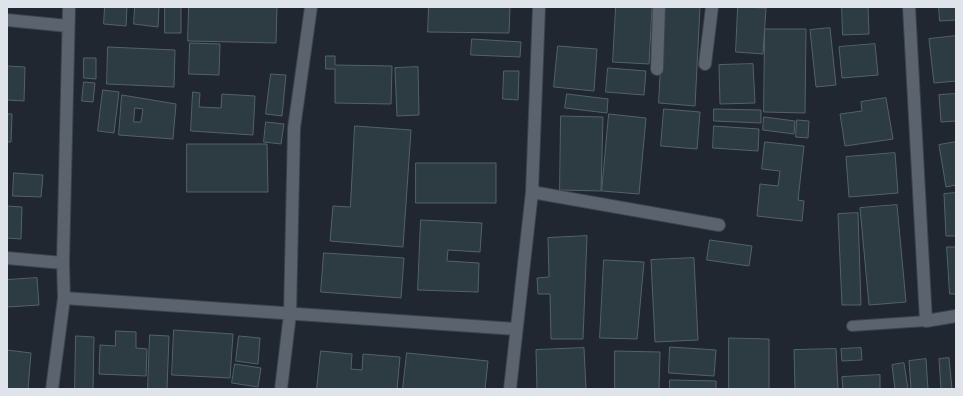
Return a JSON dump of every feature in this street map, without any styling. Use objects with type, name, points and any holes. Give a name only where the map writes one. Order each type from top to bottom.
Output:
[{"type":"street","points":[[52,389],[64,298],[63,263],[68,26],[70,7]]},
{"type":"street","points":[[281,389],[290,314],[294,128],[311,7]]},
{"type":"street","points":[[510,389],[532,192],[539,7]]},
{"type":"street","points":[[657,69],[659,7]]},
{"type":"street","points":[[705,64],[712,7]]},
{"type":"street","points":[[909,7],[926,321],[956,316]]},
{"type":"street","points":[[7,20],[68,26]]},
{"type":"street","points":[[532,192],[719,225]]},
{"type":"street","points":[[7,258],[63,263]]},
{"type":"street","points":[[64,298],[516,329]]},
{"type":"lane","points":[[852,326],[926,321]]},
{"type":"building","points":[[105,7],[127,7],[126,26],[104,24]]},
{"type":"building","points":[[135,7],[159,7],[158,27],[134,24]]},
{"type":"building","points":[[165,7],[181,7],[181,33],[165,33]]},
{"type":"building","points":[[189,7],[277,7],[276,43],[188,41]]},
{"type":"building","points":[[429,7],[510,7],[509,33],[428,32]]},
{"type":"building","points":[[616,7],[652,7],[649,64],[613,62]]},
{"type":"building","points":[[664,7],[700,7],[695,106],[659,103]]},
{"type":"building","points":[[738,7],[766,8],[763,54],[736,52]]},
{"type":"building","points":[[842,7],[868,7],[869,34],[843,35]]},
{"type":"building","points":[[939,7],[956,7],[956,20],[940,21]]},
{"type":"building","points":[[830,28],[836,85],[816,87],[810,30]]},
{"type":"building","points":[[765,29],[806,29],[805,113],[764,112]]},
{"type":"building","points":[[956,36],[956,81],[934,83],[929,39]]},
{"type":"building","points":[[472,39],[521,42],[520,57],[471,55]]},
{"type":"building","points":[[190,43],[220,44],[219,75],[189,74]]},
{"type":"building","points":[[875,44],[878,75],[842,78],[839,47]]},
{"type":"building","points":[[558,46],[597,49],[594,91],[554,87]]},
{"type":"building","points":[[108,47],[175,50],[174,87],[107,84]]},
{"type":"building","points":[[326,56],[335,56],[335,65],[392,66],[391,104],[335,103],[335,69],[326,69]]},
{"type":"building","points":[[84,58],[96,58],[96,79],[84,78]]},
{"type":"building","points":[[753,64],[755,103],[720,104],[719,65]]},
{"type":"building","points":[[7,66],[25,67],[24,101],[7,100]]},
{"type":"building","points":[[418,67],[419,115],[397,116],[395,68]]},
{"type":"building","points":[[608,68],[646,71],[644,95],[606,92]]},
{"type":"building","points":[[504,71],[519,71],[518,100],[503,99]]},
{"type":"building","points":[[271,74],[286,75],[282,116],[266,114]]},
{"type":"building","points":[[84,82],[95,83],[93,102],[82,101]]},
{"type":"building","points":[[103,90],[119,92],[114,133],[98,131]]},
{"type":"building","points":[[193,92],[200,93],[199,107],[221,108],[222,94],[255,96],[253,135],[191,131]]},
{"type":"building","points":[[567,94],[608,99],[607,113],[565,108]]},
{"type":"building","points":[[956,94],[956,121],[941,122],[939,95]]},
{"type":"building","points":[[122,95],[176,104],[173,139],[119,135]],"holes":[[[135,108],[143,109],[141,122],[134,122]]]},
{"type":"building","points":[[886,98],[893,139],[845,146],[840,114],[862,111],[861,102]]},
{"type":"building","points":[[664,109],[700,112],[697,149],[661,146]]},
{"type":"building","points":[[714,109],[761,110],[761,123],[714,121]]},
{"type":"building","points":[[7,114],[12,114],[11,142],[7,142]]},
{"type":"building","points":[[609,114],[646,118],[639,194],[602,191]]},
{"type":"building","points":[[561,116],[603,117],[601,191],[560,190]]},
{"type":"building","points":[[764,117],[795,121],[794,134],[763,130]]},
{"type":"building","points":[[797,120],[809,121],[808,138],[796,137]]},
{"type":"building","points":[[266,122],[284,124],[281,144],[264,142]]},
{"type":"building","points":[[355,126],[411,130],[403,247],[330,241],[333,206],[350,207]]},
{"type":"building","points":[[714,126],[759,129],[758,151],[713,148]]},
{"type":"building","points":[[765,142],[804,146],[798,200],[804,201],[802,221],[757,216],[760,184],[778,186],[780,171],[762,169]]},
{"type":"building","points":[[956,142],[956,185],[946,187],[939,145]]},
{"type":"building","points":[[187,144],[267,144],[268,192],[187,192]]},
{"type":"building","points":[[895,153],[898,193],[849,197],[846,157]]},
{"type":"building","points":[[416,163],[496,163],[496,203],[416,203]]},
{"type":"building","points":[[14,173],[43,175],[41,197],[13,196]]},
{"type":"building","points":[[956,193],[956,236],[946,236],[944,194]]},
{"type":"building","points":[[897,205],[906,302],[869,305],[860,208]]},
{"type":"building","points":[[7,206],[22,207],[21,239],[7,238]]},
{"type":"building","points":[[858,213],[861,305],[842,305],[838,214]]},
{"type":"building","points":[[421,220],[482,223],[480,252],[448,250],[447,261],[479,263],[478,292],[418,290]]},
{"type":"building","points":[[587,236],[583,339],[551,339],[550,294],[538,294],[537,278],[549,277],[548,238]]},
{"type":"building","points":[[710,240],[752,246],[749,266],[707,260]]},
{"type":"building","points":[[947,247],[956,247],[956,294],[950,294]]},
{"type":"building","points":[[324,253],[404,258],[401,298],[321,292]]},
{"type":"building","points":[[694,258],[698,340],[655,342],[651,260]]},
{"type":"building","points":[[604,260],[644,262],[637,339],[600,338]]},
{"type":"building","points":[[37,278],[39,305],[7,307],[7,280]]},
{"type":"building","points":[[174,330],[233,334],[230,378],[172,375]]},
{"type":"building","points":[[116,331],[136,332],[136,348],[147,349],[146,376],[99,374],[100,345],[115,346]]},
{"type":"building","points":[[150,335],[169,336],[167,389],[148,389]]},
{"type":"building","points":[[76,336],[94,337],[93,389],[75,389]]},
{"type":"building","points":[[239,336],[260,338],[258,364],[236,361]]},
{"type":"building","points":[[729,338],[769,339],[769,389],[729,389]]},
{"type":"building","points":[[670,347],[716,350],[714,376],[669,373]]},
{"type":"building","points":[[584,348],[586,389],[537,389],[536,350]]},
{"type":"building","points":[[861,348],[862,360],[842,361],[841,349]]},
{"type":"building","points":[[836,349],[838,389],[795,389],[794,350]]},
{"type":"building","points":[[7,350],[31,353],[28,389],[7,389]]},
{"type":"building","points":[[321,351],[352,354],[351,369],[362,370],[363,354],[400,357],[397,389],[317,389]]},
{"type":"building","points":[[615,351],[660,352],[659,389],[615,389]]},
{"type":"building","points":[[407,353],[488,361],[485,389],[403,389]]},
{"type":"building","points":[[949,358],[952,389],[941,389],[939,359]]},
{"type":"building","points":[[926,359],[928,389],[911,389],[909,361]]},
{"type":"building","points":[[904,363],[908,389],[895,389],[892,365]]},
{"type":"building","points":[[235,364],[261,368],[258,387],[232,383]]},
{"type":"building","points":[[880,375],[880,389],[843,389],[842,377]]},
{"type":"building","points":[[670,380],[716,381],[716,389],[670,389]]}]
